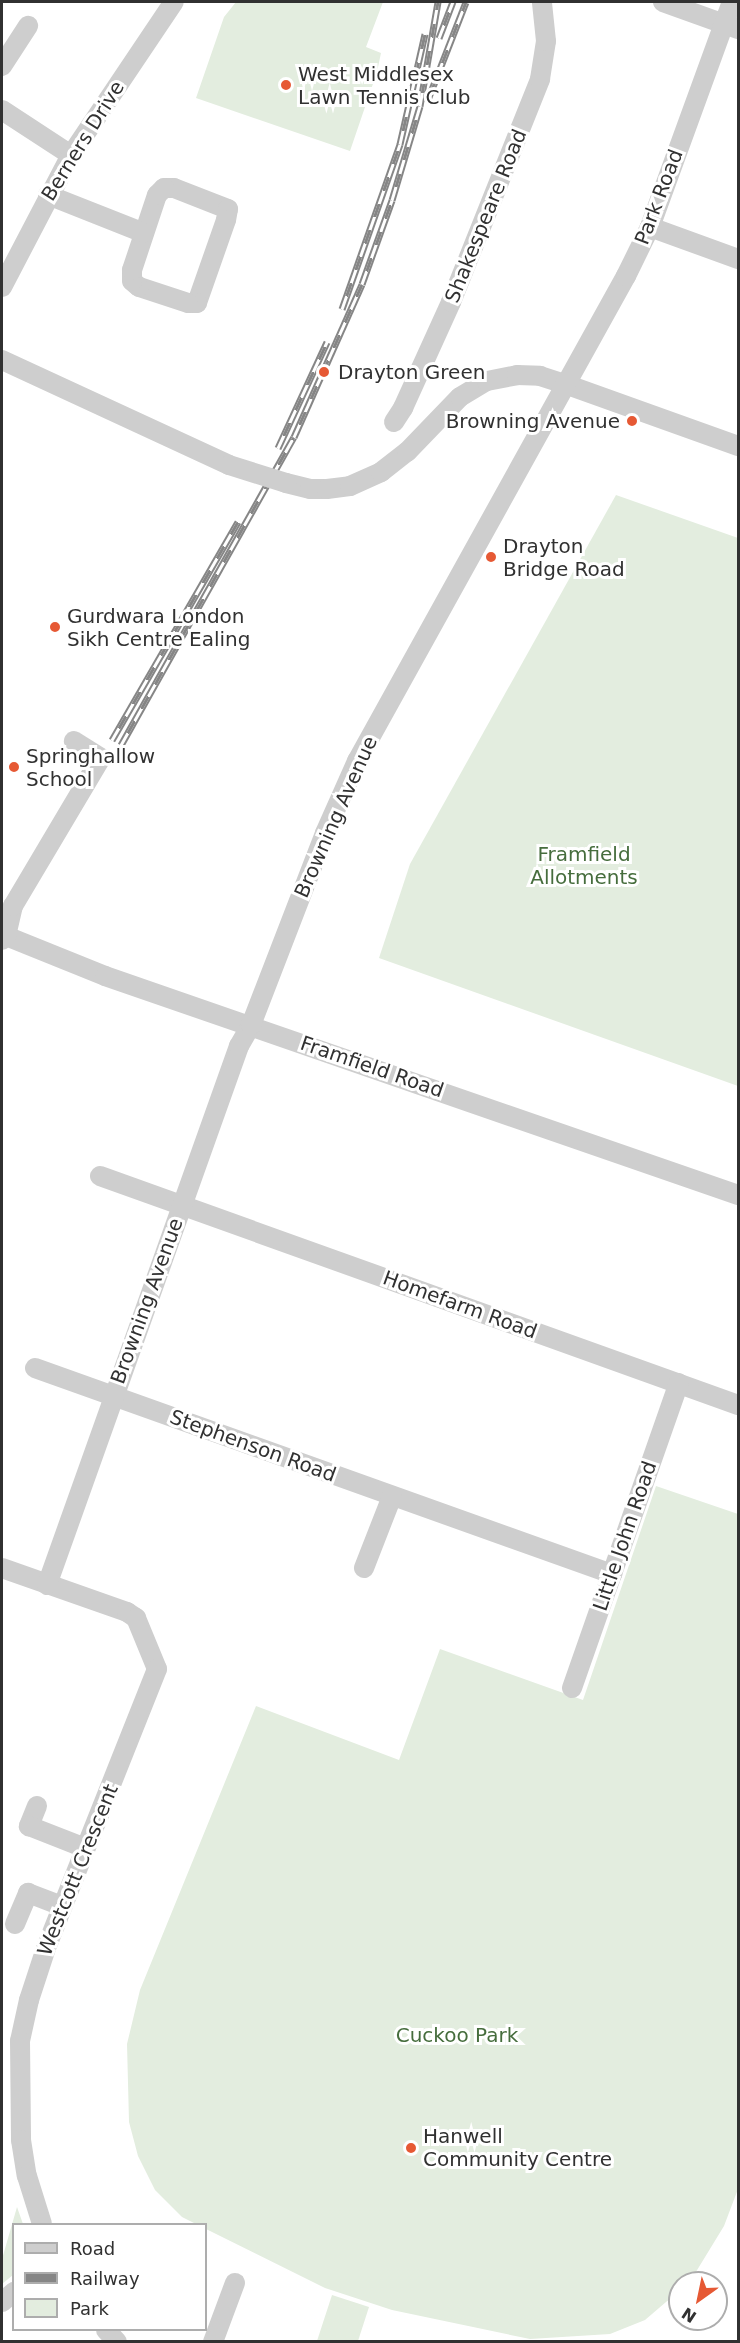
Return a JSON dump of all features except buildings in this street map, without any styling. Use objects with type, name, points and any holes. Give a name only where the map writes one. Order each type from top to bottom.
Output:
[{"type":"street","name":"Berners Drive","points":[[2,286],[71,155],[174,2]]},
{"type":"street","name":"Shakespeare Road","points":[[394,422],[403,408],[451,302],[540,79],[546,40],[542,2]]},
{"type":"street","points":[[663,2],[731,26]]},
{"type":"street","name":"Park Road","points":[[566,384],[626,276],[650,227],[731,26],[732,2]]},
{"type":"street","points":[[2,66],[28,26]]},
{"type":"street","points":[[2,110],[71,155]]},
{"type":"street","points":[[164,188],[174,188],[228,209],[197,303],[188,303],[139,287],[132,281],[132,270],[144,233],[157,195],[164,188]]},
{"type":"street","points":[[48,195],[144,233]]},
{"type":"street","points":[[650,227],[738,259]]},
{"type":"street","points":[[2,360],[229,465],[310,489],[350,486],[381,472],[407,452],[460,397],[487,381],[503,376],[529,375],[566,384],[738,446]]},
{"type":"street","name":"Browning Avenue","points":[[47,1584],[238,1046],[251,1025],[325,833],[357,761],[566,384]]},
{"type":"street","points":[[4,938],[13,906],[101,758],[74,741]]},
{"type":"street","name":"Framfield Road","points":[[4,938],[105,976],[738,1195]]},
{"type":"street","name":"Browning Avenue","points":[[100,1176],[181,1205]]},
{"type":"street","name":"Homefarm Road","points":[[181,1205],[738,1405]]},
{"type":"street","name":"Browning Avenue","points":[[35,1368],[113,1396]]},
{"type":"street","name":"Little John Road","points":[[572,1688],[679,1383]]},
{"type":"street","name":"Stephenson Road","points":[[113,1396],[612,1574]]},
{"type":"street","points":[[364,1568],[392,1496]]},
{"type":"street","name":"Westcott Crescent","points":[[2,1568],[127,1612],[136,1618],[157,1669],[62,1906],[29,2000],[10,2082],[27,2175],[42,2223]]},
{"type":"street","points":[[37,1806],[29,1826],[86,1848]]},
{"type":"street","points":[[15,1924],[28,1893],[62,1906]]},
{"type":"street","points":[[213,2342],[235,2283]]},
{"type":"green space","name":"West Middlesex Lawn Tennis Club","points":[[236,2],[383,2],[366,47],[381,53],[377,72],[350,151],[196,98],[224,17]]},
{"type":"green space","name":"Framfield Allotments","points":[[616,495],[738,538],[738,1086],[379,958],[410,864]]},
{"type":"green space","name":"Cuckoo Park","points":[[656,1486],[738,1514],[738,2189],[724,2226],[696,2271],[668,2271],[668,2300],[645,2320],[610,2334],[530,2339],[392,2310],[325,2288],[207,2229],[207,2223],[194,2223],[182,2217],[155,2190],[138,2156],[129,2122],[127,2044],[140,1990],[256,1706],[399,1760],[440,1649],[583,1700]]},
{"type":"green space","points":[[17,2207],[23,2223],[12,2223]]},
{"type":"green space","points":[[12,2224],[12,2276],[2,2284],[2,2259]]},
{"type":"green space","points":[[332,2295],[369,2307],[358,2341],[317,2341]]},
{"type":"railway","points":[[121,745],[294,437],[362,284],[392,200],[420,106],[438,2]]},
{"type":"railway","points":[[439,38],[453,2]]},
{"type":"railway","points":[[427,102],[466,2]]},
{"type":"railway","points":[[342,309],[400,144],[425,34]]},
{"type":"railway","points":[[278,448],[327,342]]},
{"type":"railway","points":[[112,740],[238,522]]},
{"type":"place","name":"West Middlesex Lawn Tennis Club","points":[[286,85]]},
{"type":"place","name":"Drayton Green","points":[[324,372]]},
{"type":"place","name":"Browning Avenue","points":[[632,421]]},
{"type":"place","name":"Drayton Bridge Road","points":[[491,557]]},
{"type":"place","name":"Gurdwara London Sikh Centre Ealing","points":[[55,627]]},
{"type":"place","name":"Springhallow School","points":[[14,767]]},
{"type":"place","name":"Hanwell Community Centre","points":[[411,2148]]}]
